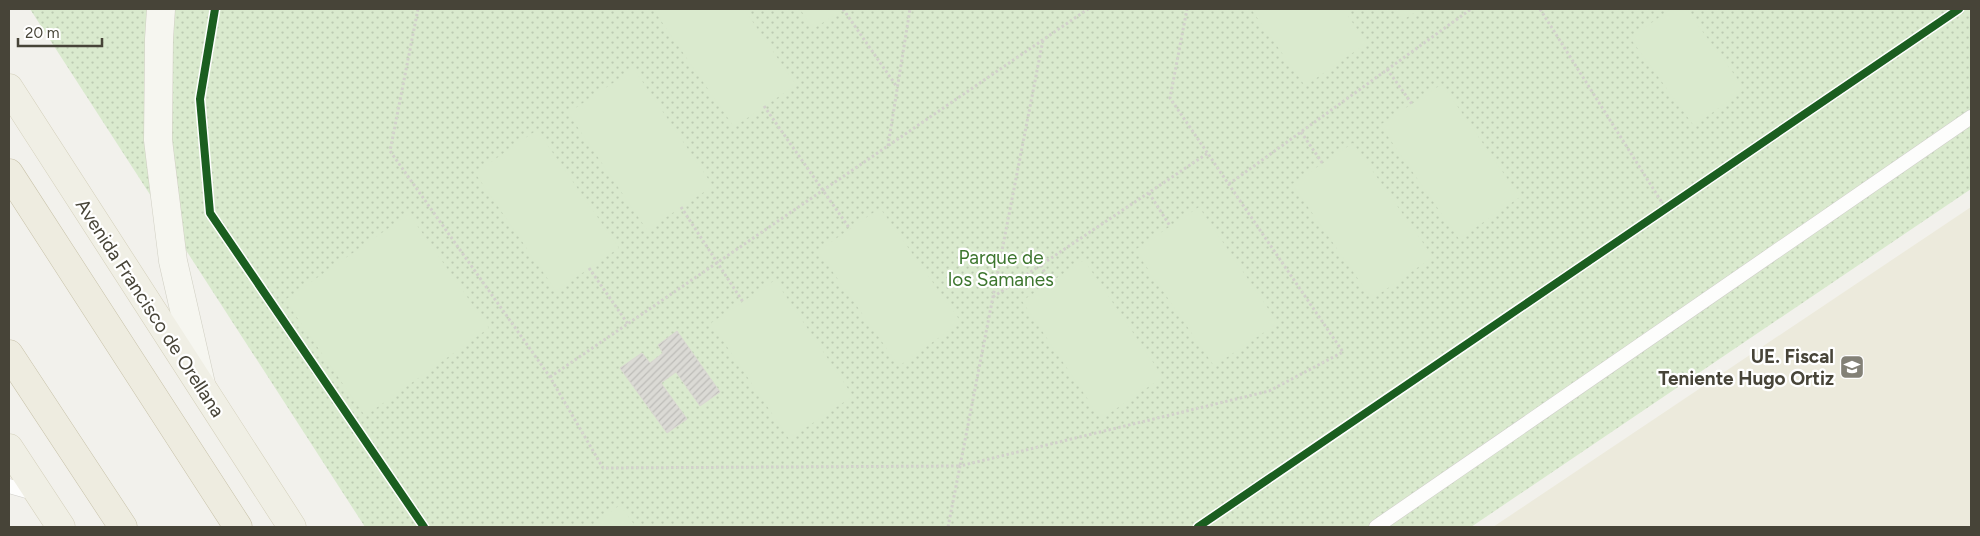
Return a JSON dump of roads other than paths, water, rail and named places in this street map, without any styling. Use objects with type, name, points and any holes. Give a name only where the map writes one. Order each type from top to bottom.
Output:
[{"type":"highway","points":[[9,174],[238,527]]},
{"type":"highway","points":[[9,354],[123,527]]},
{"type":"main road","points":[[161,9],[158,140],[173,260],[202,388]]},
{"type":"main road","name":"Avenida Francisco de Orellana","points":[[9,88],[292,527]]},
{"type":"main road","points":[[9,448],[60,527]]},
{"type":"lane","points":[[1376,527],[1971,117]]},
{"type":"lane","points":[[9,486],[40,495]]},
{"type":"place","name":"UE. Fiscal Teniente Hugo Ortiz","points":[[1852,367]]},
{"type":"park label","name":"Parque de los Samanes","points":[[1001,268]]}]
